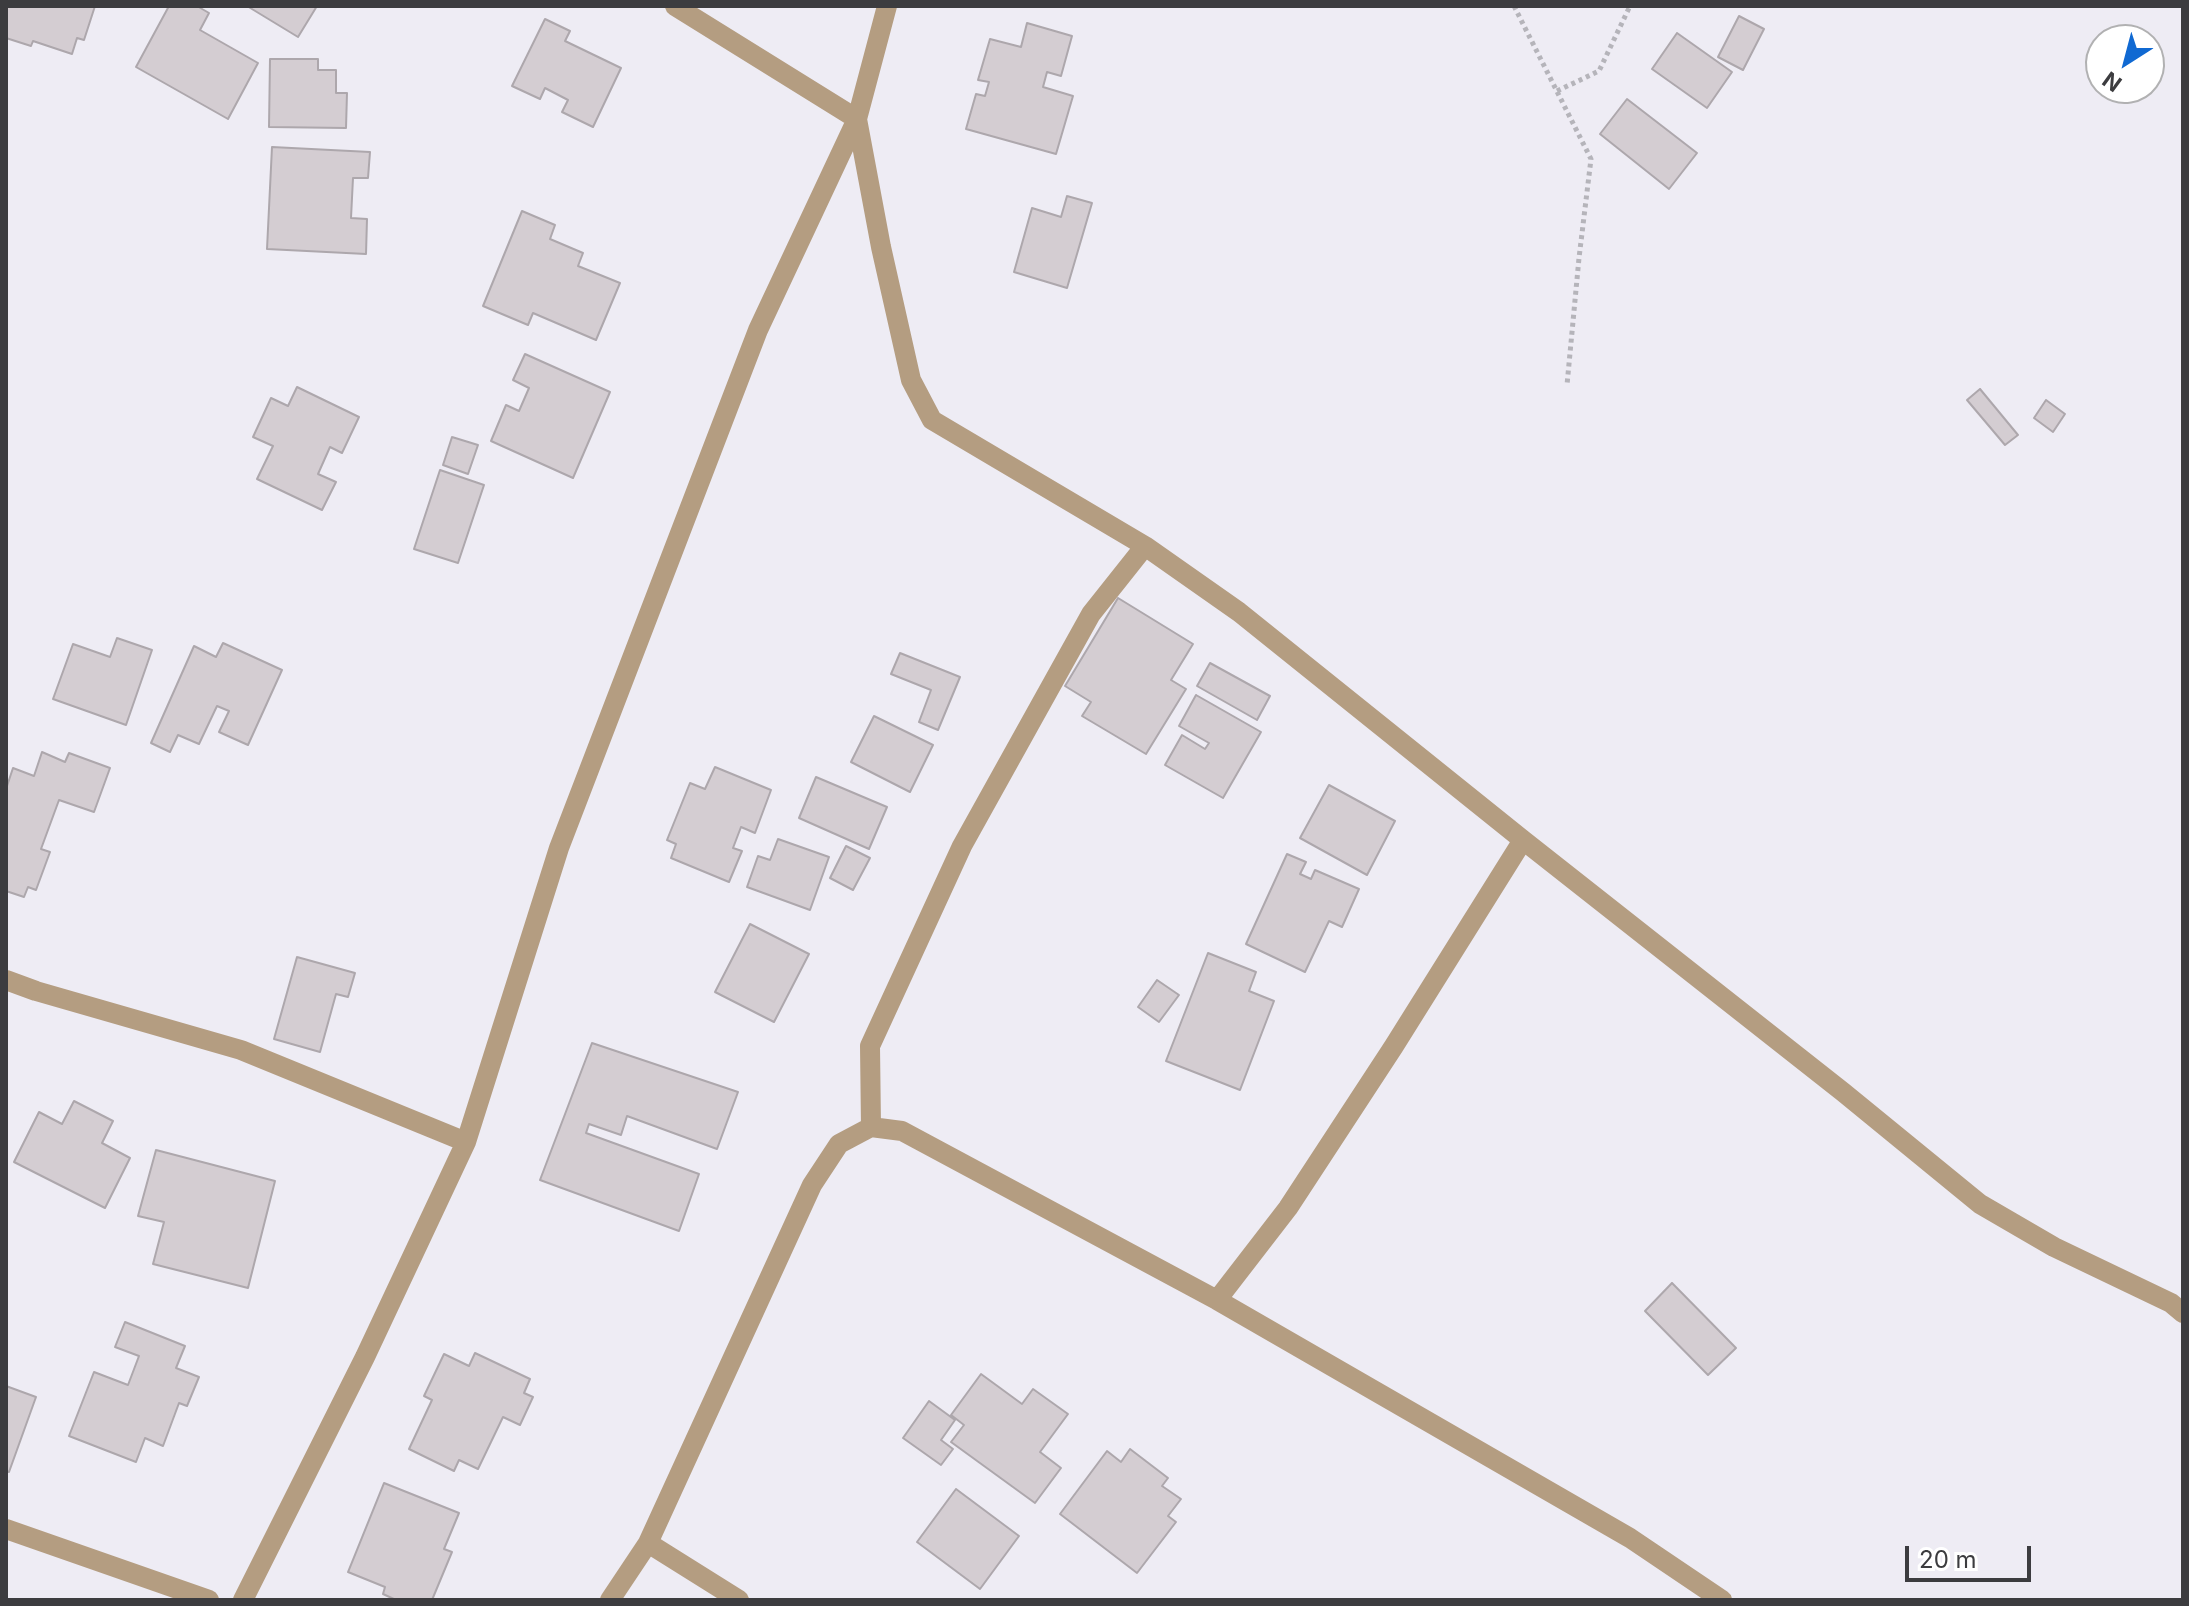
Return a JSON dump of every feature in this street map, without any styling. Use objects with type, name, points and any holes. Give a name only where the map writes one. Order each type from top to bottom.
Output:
[{"type":"street","points":[[675,6],[857,119],[881,247],[911,380],[932,420],[1145,546],[1239,612],[1980,1204],[2054,1247],[2171,1303],[2183,1313]]},
{"type":"street","points":[[243,1600],[365,1357],[466,1142],[559,848],[758,330],[857,119],[887,6]]},
{"type":"street","points":[[871,1127],[870,1046],[962,846],[1091,614],[1145,546]]},
{"type":"street","points":[[1217,1300],[1288,1208],[1523,840]]},
{"type":"street","points":[[6,980],[241,1050],[466,1142]]},
{"type":"street","points":[[610,1600],[648,1543],[812,1185],[839,1144],[871,1127],[902,1131],[1217,1300],[1630,1538],[1722,1600]]},
{"type":"street","points":[[6,1529],[209,1600]]},
{"type":"street","points":[[648,1543],[739,1600]]},
{"type":"path","points":[[1514,6],[1591,159],[1567,385]]},
{"type":"path","points":[[1557,91],[1599,71],[1630,6]]},
{"type":"building","points":[[6,6],[95,6],[84,40],[77,38],[72,54],[33,41],[31,46],[6,38]]},
{"type":"building","points":[[169,6],[197,6],[209,13],[200,30],[258,63],[228,119],[136,67]]},
{"type":"building","points":[[247,6],[317,6],[298,37]]},
{"type":"building","points":[[1739,16],[1764,29],[1743,70],[1718,57]]},
{"type":"building","points":[[545,19],[570,31],[565,41],[621,68],[593,127],[562,112],[568,100],[545,88],[540,99],[512,86]]},
{"type":"building","points":[[1027,23],[1072,36],[1061,76],[1047,72],[1043,87],[1073,96],[1056,154],[966,129],[976,94],[985,96],[989,82],[978,80],[990,39],[1021,47]]},
{"type":"building","points":[[1677,33],[1732,72],[1707,108],[1652,69]]},
{"type":"building","points":[[270,59],[318,59],[318,70],[336,70],[336,93],[347,93],[346,128],[269,127]]},
{"type":"building","points":[[1627,99],[1697,153],[1669,189],[1600,134]]},
{"type":"building","points":[[272,147],[370,152],[368,178],[353,178],[351,218],[367,219],[366,254],[267,249]]},
{"type":"building","points":[[1067,196],[1092,203],[1067,288],[1014,272],[1032,208],[1061,217]]},
{"type":"building","points":[[522,211],[555,225],[550,239],[583,253],[578,266],[620,283],[596,340],[533,313],[528,325],[483,306]]},
{"type":"building","points":[[525,354],[610,392],[573,478],[491,441],[506,405],[519,411],[529,388],[513,380]]},
{"type":"building","points":[[297,387],[359,417],[342,453],[330,447],[318,474],[336,482],[322,510],[257,479],[273,446],[253,437],[271,398],[288,406]]},
{"type":"building","points":[[1980,389],[2018,435],[2005,445],[1967,400]]},
{"type":"building","points":[[2046,400],[2065,414],[2053,432],[2034,418]]},
{"type":"building","points":[[452,437],[478,445],[468,474],[443,465]]},
{"type":"building","points":[[440,470],[484,485],[458,563],[414,549]]},
{"type":"building","points":[[1118,598],[1193,644],[1171,680],[1186,689],[1146,754],[1082,716],[1091,702],[1065,686]]},
{"type":"building","points":[[117,638],[152,650],[126,725],[53,699],[73,644],[110,657]]},
{"type":"building","points":[[223,643],[282,670],[248,745],[219,732],[229,711],[217,706],[199,744],[178,735],[170,752],[151,743],[194,646],[216,657]]},
{"type":"building","points":[[900,653],[960,677],[938,730],[919,722],[931,690],[891,674]]},
{"type":"building","points":[[1210,663],[1270,696],[1257,720],[1197,686]]},
{"type":"building","points":[[1196,695],[1261,732],[1223,798],[1165,765],[1182,735],[1205,749],[1209,743],[1179,726]]},
{"type":"building","points":[[874,716],[933,745],[910,792],[851,762]]},
{"type":"building","points":[[42,752],[65,762],[69,753],[110,768],[94,812],[59,800],[41,849],[50,852],[36,890],[28,887],[24,897],[6,891],[6,789],[13,768],[34,776]]},
{"type":"building","points":[[715,767],[771,790],[755,833],[741,827],[733,848],[742,851],[729,882],[671,858],[676,844],[667,840],[690,783],[705,789]]},
{"type":"building","points":[[816,777],[887,807],[869,849],[799,818]]},
{"type":"building","points":[[1329,785],[1395,821],[1367,875],[1300,838]]},
{"type":"building","points":[[778,839],[829,857],[810,910],[747,887],[758,856],[770,860]]},
{"type":"building","points":[[846,846],[870,858],[853,890],[830,878]]},
{"type":"building","points":[[1287,854],[1306,862],[1300,874],[1311,879],[1315,870],[1359,889],[1342,927],[1329,921],[1305,972],[1246,944]]},
{"type":"building","points":[[750,924],[809,954],[774,1022],[715,992]]},
{"type":"building","points":[[1208,953],[1256,972],[1249,991],[1274,1001],[1240,1090],[1166,1061]]},
{"type":"building","points":[[297,957],[355,973],[348,997],[336,994],[320,1052],[274,1039]]},
{"type":"building","points":[[1157,980],[1179,995],[1159,1022],[1138,1007]]},
{"type":"building","points":[[592,1043],[738,1092],[717,1149],[627,1116],[621,1135],[589,1124],[586,1133],[699,1174],[679,1231],[540,1180]]},
{"type":"building","points":[[74,1101],[113,1121],[102,1143],[130,1158],[105,1208],[14,1162],[39,1112],[62,1124]]},
{"type":"building","points":[[156,1150],[275,1181],[248,1288],[153,1264],[164,1222],[138,1216]]},
{"type":"building","points":[[1672,1283],[1736,1348],[1708,1375],[1645,1311]]},
{"type":"building","points":[[125,1322],[185,1346],[176,1368],[199,1377],[187,1406],[179,1403],[163,1446],[145,1438],[136,1462],[69,1436],[94,1372],[128,1385],[139,1356],[115,1347]]},
{"type":"building","points":[[475,1353],[530,1379],[524,1393],[533,1397],[520,1425],[503,1417],[478,1469],[459,1460],[454,1471],[409,1449],[432,1400],[424,1396],[444,1354],[469,1366]]},
{"type":"building","points":[[981,1374],[1022,1404],[1033,1389],[1068,1414],[1040,1452],[1061,1468],[1035,1503],[951,1442],[964,1425],[951,1415]]},
{"type":"building","points":[[6,1386],[36,1397],[9,1472],[6,1471]]},
{"type":"building","points":[[929,1401],[955,1420],[941,1440],[953,1449],[941,1465],[903,1438]]},
{"type":"building","points":[[1130,1449],[1168,1478],[1162,1486],[1181,1499],[1168,1516],[1176,1522],[1137,1573],[1060,1514],[1107,1451],[1121,1462]]},
{"type":"building","points":[[384,1483],[459,1513],[444,1549],[452,1552],[432,1600],[396,1600],[383,1594],[385,1587],[348,1572]]},
{"type":"building","points":[[956,1489],[1019,1536],[980,1589],[917,1542]]}]
